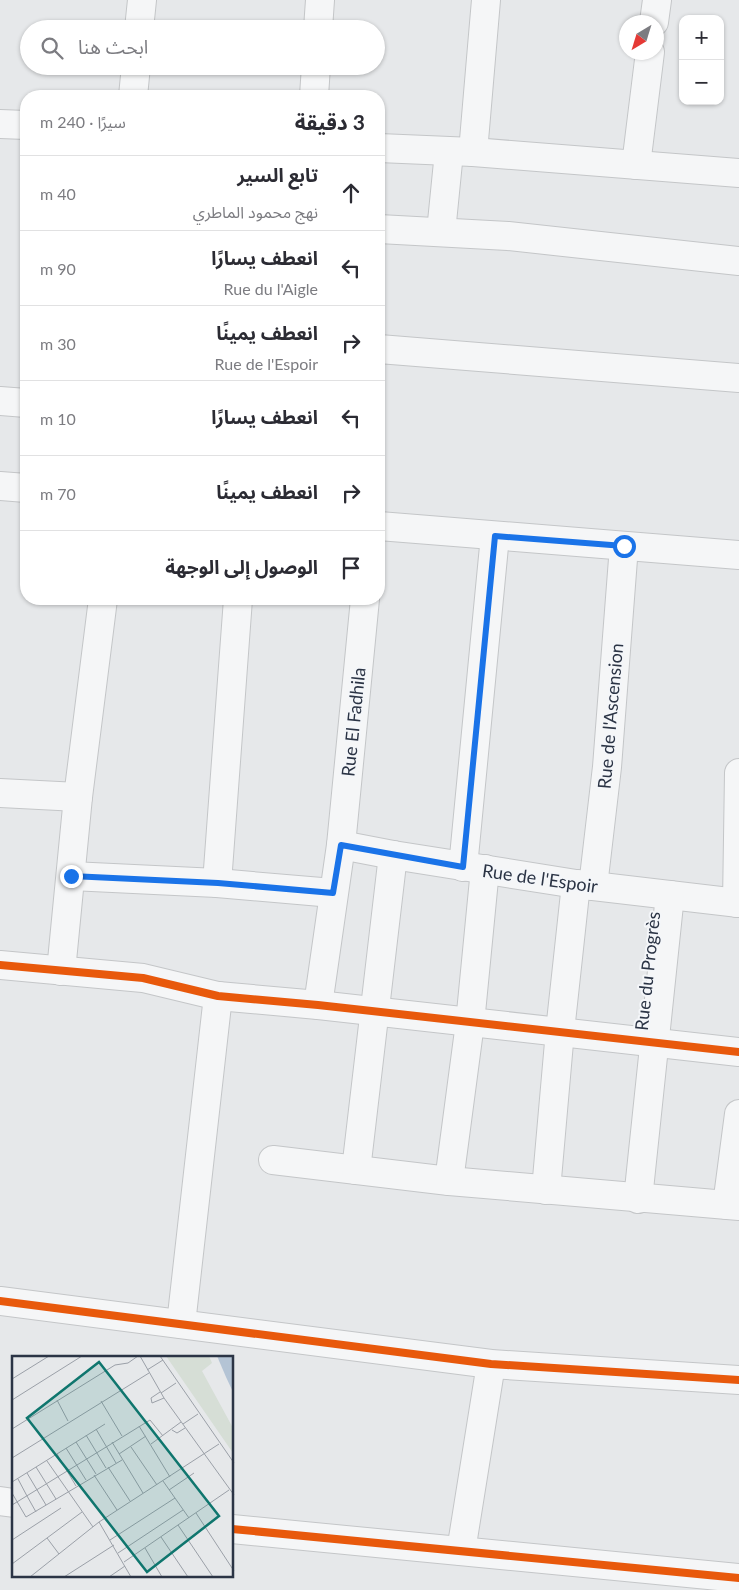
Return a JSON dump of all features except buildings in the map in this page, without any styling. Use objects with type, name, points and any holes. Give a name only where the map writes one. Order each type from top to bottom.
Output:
[{"type":"street","points":[[140,20],[142,0]]},
{"type":"street","points":[[319,20],[320,0]]},
{"type":"street","points":[[441,232],[461,152],[486,0]]},
{"type":"street","points":[[655,15],[657,0]]},
{"type":"street","points":[[636,166],[649,60]]},
{"type":"street","points":[[134,90],[135,75]]},
{"type":"street","points":[[314,90],[315,75]]},
{"type":"street","points":[[0,124],[20,125]]},
{"type":"street","points":[[385,148],[461,152],[739,173]]},
{"type":"street","points":[[385,229],[508,236],[739,261]]},
{"type":"street","points":[[385,348],[739,378]]},
{"type":"street","points":[[0,401],[20,403]]},
{"type":"street","points":[[0,486],[20,488]]},
{"type":"street","points":[[385,527],[739,555]]},
{"type":"street","points":[[449,1181],[470,1022],[474,868],[495,536]]},
{"type":"street","name":"Rue de l'Ascension","points":[[546,1190],[560,1031],[584,885],[608,758],[624,546]]},
{"type":"street","points":[[61,971],[78,797],[102,605]]},
{"type":"street","points":[[218,883],[238,605]]},
{"type":"street","name":"Rue El Fadhila","points":[[318,1005],[341,845],[364,605]]},
{"type":"street","points":[[738,903],[739,773]]},
{"type":"street","points":[[0,793],[78,797]]},
{"type":"street","name":"Rue de l'Espoir","points":[[341,845],[393,856],[584,885],[738,903]]},
{"type":"street","points":[[356,1170],[393,856]]},
{"type":"street","points":[[71,876],[218,883],[333,893]]},
{"type":"street","name":"Rue du Progrès","points":[[638,1198],[670,895]]},
{"type":"street","points":[[0,965],[143,978],[218,996],[560,1031],[739,1052]]},
{"type":"street","points":[[181,1324],[218,996]]},
{"type":"street","points":[[273,1160],[449,1181],[733,1206],[739,1114]]},
{"type":"street","points":[[0,1302],[491,1364],[739,1380]]},
{"type":"street","points":[[462,1551],[491,1364]]},
{"type":"street","points":[[234,1529],[739,1578]]},
{"type":"cycle path","points":[[0,965],[143,978],[218,996],[318,1005],[739,1052]]},
{"type":"cycle path","points":[[0,1301],[491,1364],[739,1380]]},
{"type":"cycle path","points":[[234,1529],[739,1578]]},
{"type":"route","points":[[71,876],[218,883],[333,893],[341,845],[393,856],[463,867],[495,536],[624,546]]}]
